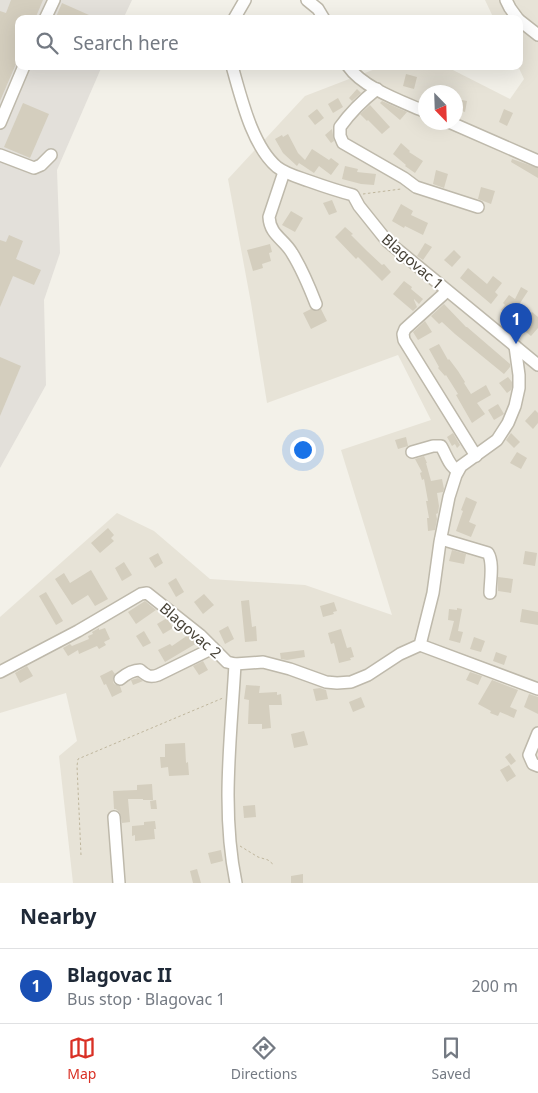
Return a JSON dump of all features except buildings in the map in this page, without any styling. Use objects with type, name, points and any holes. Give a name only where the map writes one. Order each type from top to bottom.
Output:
[{"type":"street","points":[[47,15],[54,0]]},
{"type":"street","points":[[236,15],[245,0]]},
{"type":"street","points":[[307,0],[318,9],[322,15]]},
{"type":"street","points":[[506,0],[516,15]]},
{"type":"street","points":[[523,23],[538,36]]},
{"type":"street","points":[[0,123],[22,70]]},
{"type":"street","points":[[233,70],[252,130],[270,160],[288,174],[352,195]]},
{"type":"street","points":[[350,70],[364,83],[418,108]]},
{"type":"street","points":[[377,89],[367,97],[340,127],[340,136],[343,143],[404,178],[416,187],[478,207]]},
{"type":"street","points":[[463,128],[538,161]]},
{"type":"street","points":[[0,155],[36,168],[51,154]]},
{"type":"street","points":[[284,172],[269,216],[269,223],[274,232],[290,250],[316,304]]},
{"type":"street","name":"Blagovac 1","points":[[352,195],[387,241],[538,365]]},
{"type":"street","points":[[447,291],[405,329],[403,334],[404,340],[476,456]]},
{"type":"street","points":[[516,346],[519,375],[518,388],[515,406],[508,423],[497,440],[461,466],[449,497],[440,539],[433,593],[420,645],[538,689]]},
{"type":"street","points":[[412,452],[433,446],[441,446],[454,469],[458,470]]},
{"type":"street","points":[[440,539],[488,553],[491,566],[490,593]]},
{"type":"street","name":"Blagovac 2","points":[[0,672],[147,593],[200,635],[227,662],[235,664],[263,662],[326,682],[351,682],[368,675],[400,654],[420,645]]},
{"type":"street","points":[[120,679],[136,670],[140,670],[150,677],[158,675],[213,648]]},
{"type":"street","points":[[235,664],[230,725],[228,802],[233,870],[236,883]]},
{"type":"street","points":[[538,733],[529,755],[533,764],[538,766]]},
{"type":"street","points":[[114,817],[119,883]]},
{"type":"path","points":[[352,195],[416,187]]},
{"type":"path","points":[[81,855],[78,759],[233,694]]},
{"type":"path","points":[[230,837],[242,848],[268,860],[274,865]]},
{"type":"shaded area","points":[[0,0],[132,0],[125,15],[15,15],[15,70],[100,70],[57,170],[60,253],[44,300],[46,385],[0,468]]},
{"type":"shaded area","points":[[485,0],[538,0],[538,883],[73,883],[59,756],[77,741],[66,693],[0,713],[0,617],[117,513],[154,531],[210,579],[305,585],[392,615],[341,450],[431,420],[398,355],[267,403],[228,179],[305,96],[373,70],[453,70],[510,99],[524,79],[520,70],[523,70],[523,15],[492,15]]},
{"type":"place","name":"Blagovac II","points":[[516,344]]}]
